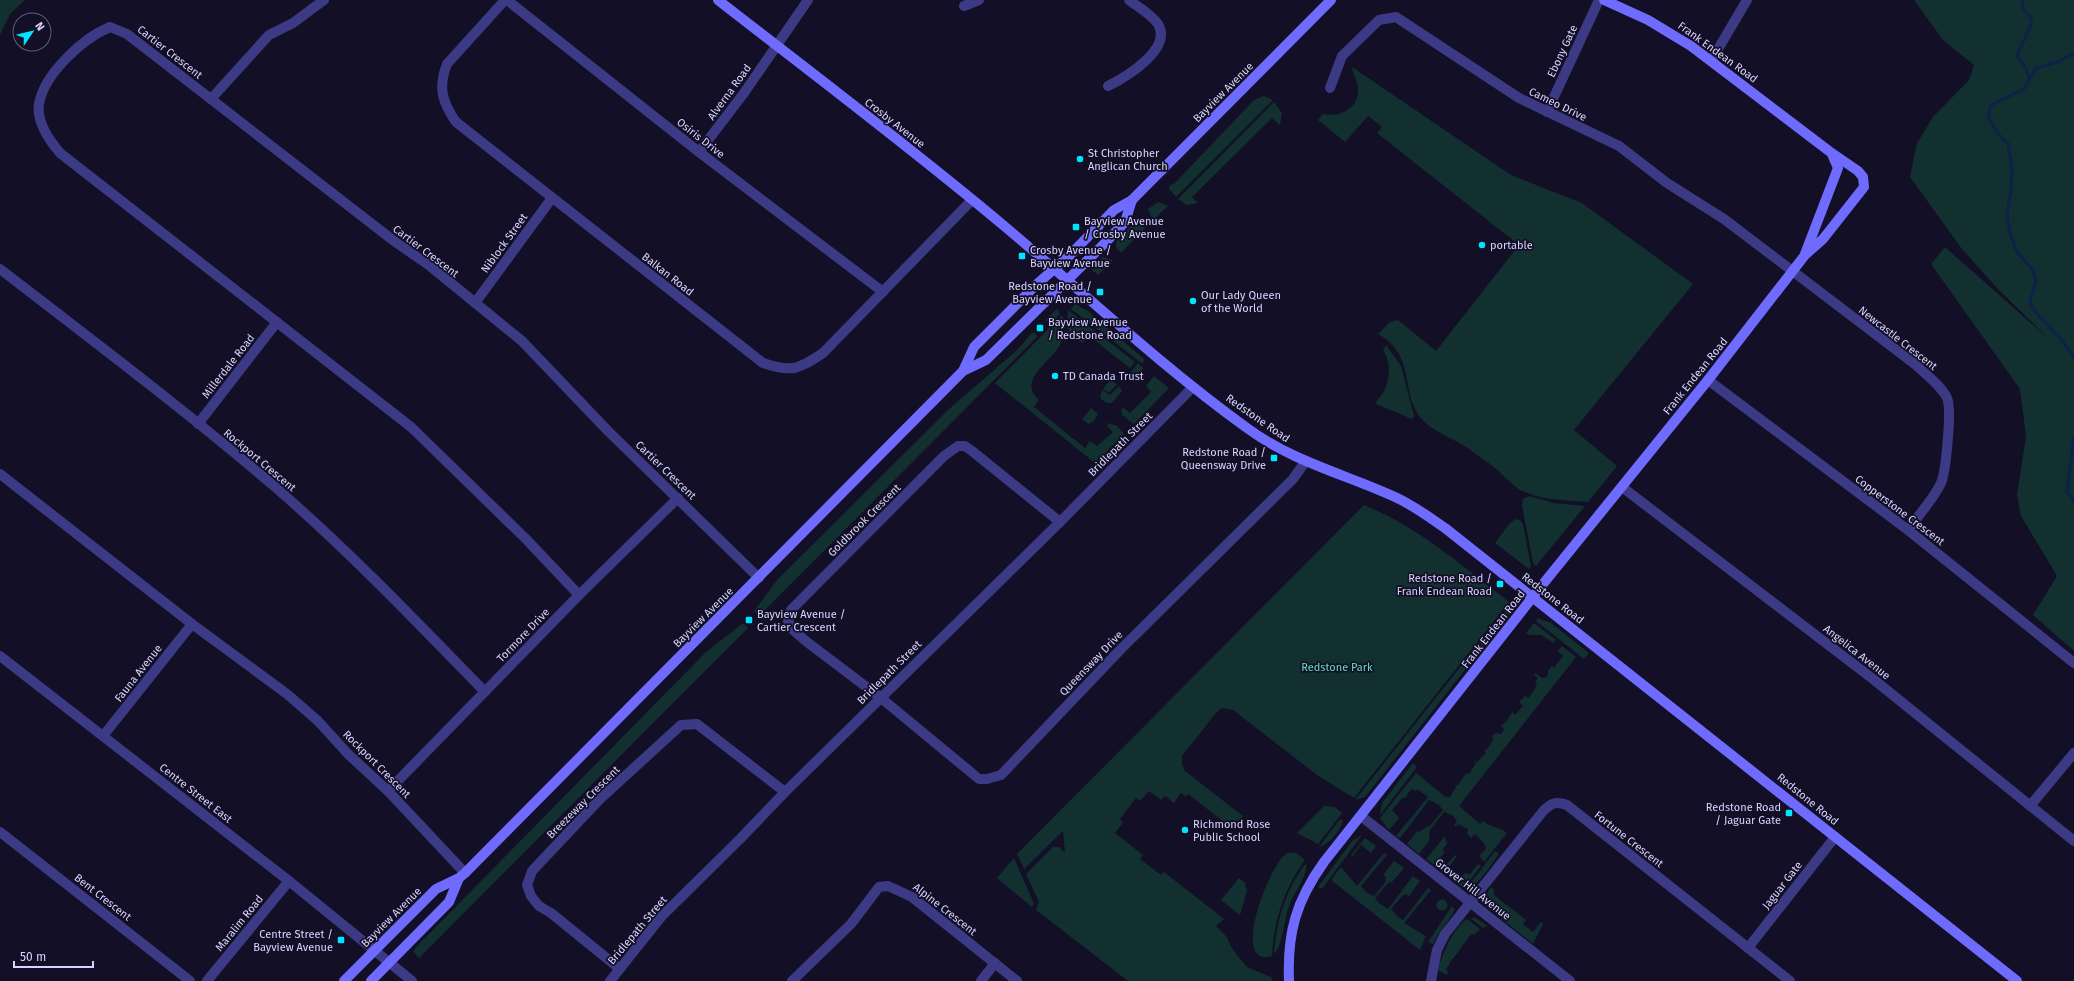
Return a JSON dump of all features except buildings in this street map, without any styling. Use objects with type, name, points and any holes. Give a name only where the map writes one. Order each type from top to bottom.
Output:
[{"type":"street","points":[[211,99],[269,36],[293,23],[324,0]]},
{"type":"street","name":"Osiris Drive","points":[[506,0],[699,152],[883,292]]},
{"type":"street","name":"Balkan Road","points":[[506,0],[447,64],[442,76],[442,96],[446,108],[456,122],[763,363],[776,367],[796,369],[823,353],[972,200]]},
{"type":"street","name":"Crosby Avenue","points":[[718,0],[972,200],[1054,268]]},
{"type":"street","name":"Alverna Road","points":[[699,152],[744,94],[808,0]]},
{"type":"street","points":[[964,6],[979,0]]},
{"type":"street","points":[[1108,86],[1125,78],[1153,54],[1161,40],[1161,31],[1158,24],[1129,0]]},
{"type":"street","name":"Bayview Avenue","points":[[963,371],[974,347],[1114,210],[1132,200],[1331,0]]},
{"type":"street","name":"Ebony Gate","points":[[1547,112],[1598,0]]},
{"type":"street","name":"Frank Endean Road","points":[[1289,981],[1291,929],[1296,910],[1313,877],[1533,597],[1708,380],[1805,255],[1823,239],[1861,191],[1864,182],[1858,171],[1829,151],[1671,32],[1604,0]]},
{"type":"street","points":[[1711,61],[1747,0]]},
{"type":"street","name":"Cameo Drive","points":[[1330,88],[1342,56],[1379,20],[1396,17],[1519,98],[1619,146],[1667,183],[1724,219],[1793,272]]},
{"type":"street","name":"Cartier Crescent","points":[[579,595],[526,539],[486,502],[424,439],[60,153],[51,142],[43,128],[39,105],[42,91],[56,71],[95,33],[110,27],[127,34],[522,341],[583,405],[759,578]]},
{"type":"street","name":"Frank Endean Road","points":[[1805,255],[1836,177],[1837,163],[1829,151]]},
{"type":"street","points":[[1836,177],[1844,168],[1848,167],[1858,171]]},
{"type":"street","name":"Niblock Street","points":[[475,303],[552,198]]},
{"type":"street","name":"Bayview Avenue","points":[[344,981],[436,889],[462,875],[759,578],[963,371],[986,360],[1068,280],[1126,222],[1132,200]]},
{"type":"street","name":"Redstone Road","points":[[1054,268],[1193,387],[1265,441],[1305,462],[1396,498],[1421,511],[1533,597],[2018,981]]},
{"type":"street","name":"Rockport Crescent","points":[[0,269],[198,424],[274,487],[309,518],[484,692]]},
{"type":"street","name":"Newcastle Crescent","points":[[1793,272],[1916,365],[1941,388],[1948,399],[1950,411],[1942,480],[1936,492],[1908,530]]},
{"type":"street","name":"Millerdale Road","points":[[198,424],[277,322]]},
{"type":"street","name":"Copperstone Crescent","points":[[1708,380],[1908,530],[2074,663]]},
{"type":"street","name":"Bridlepath Street","points":[[610,981],[662,916],[785,792],[1060,522],[1193,387]]},
{"type":"street","name":"Goldbrook Crescent","points":[[881,698],[802,638],[792,629],[788,622],[788,617],[791,610],[944,456],[958,446],[964,446],[1060,522]]},
{"type":"street","name":"Queensway Drive","points":[[881,698],[979,779],[987,779],[1001,775],[1121,649],[1293,479],[1305,462]]},
{"type":"street","name":"Rockport Crescent","points":[[0,474],[192,624],[287,694],[318,721],[348,754],[388,791],[462,875]]},
{"type":"street","name":"Angelica Avenue","points":[[1622,487],[1872,679],[2074,841]]},
{"type":"street","name":"Tormore Drive","points":[[388,791],[579,595],[678,498]]},
{"type":"street","name":"Fauna Avenue","points":[[103,736],[192,624]]},
{"type":"street","name":"Centre Street East","points":[[0,656],[289,881],[374,952],[412,981]]},
{"type":"street","name":"Breezeway Crescent","points":[[620,969],[551,913],[539,906],[531,896],[527,885],[528,879],[532,871],[544,857],[600,799],[681,725],[697,724],[785,792]]},
{"type":"street","points":[[2030,806],[2074,753]]},
{"type":"street","name":"Fortune Crescent","points":[[1431,981],[1437,950],[1444,934],[1544,810],[1551,804],[1557,802],[1567,805],[1790,981]]},
{"type":"street","name":"Grover Hill Avenue","points":[[1361,816],[1570,981]]},
{"type":"street","name":"Bent Crescent","points":[[0,832],[190,981]]},
{"type":"street","name":"Jaguar Gate","points":[[1748,948],[1835,836]]},
{"type":"street","name":"Bayview Avenue","points":[[371,981],[449,902],[462,875]]},
{"type":"street","name":"Maralim Road","points":[[207,981],[289,881]]},
{"type":"street","name":"Alpine Crescent","points":[[792,981],[851,924],[879,888],[888,886],[912,898],[1017,981]]},
{"type":"street","points":[[981,981],[995,963]]},
{"type":"green space","points":[[0,0],[25,0],[10,14],[0,35]]},
{"type":"green space","points":[[1914,0],[2074,0],[2074,651],[2033,615],[2057,576],[2021,516],[2017,495],[2026,436],[2020,389],[1931,264],[1945,247],[2050,340],[1997,288],[1962,249],[1910,177],[1917,143],[1933,117],[1969,80],[1974,65],[1943,40]]},
{"type":"green space","points":[[1352,67],[1511,175],[1582,203],[1693,284],[1574,430],[1617,466],[1588,502],[1546,498],[1520,490],[1493,466],[1463,445],[1431,427],[1416,411],[1409,391],[1402,360],[1397,350],[1378,334],[1390,322],[1398,320],[1436,351],[1519,245],[1377,133],[1382,127],[1368,116],[1345,142],[1318,120],[1323,114],[1329,115],[1342,113],[1352,106],[1357,96],[1358,86]]},
{"type":"green space","points":[[1264,96],[1273,100],[1176,197],[1169,189],[1170,185],[1174,184],[1254,100]]},
{"type":"green space","points":[[1274,102],[1282,113],[1280,125],[1272,118],[1192,197],[1198,203],[1187,205],[1178,199]]},
{"type":"green space","points":[[1158,202],[1168,206],[1153,220],[1148,209]]},
{"type":"green space","points":[[1136,224],[1145,228],[1121,253],[1116,247],[1116,242],[1132,225]]},
{"type":"green space","points":[[1102,257],[1113,260],[1098,275],[1091,269]]},
{"type":"green space","points":[[1075,304],[1088,311],[1144,359],[1143,364],[1071,309]]},
{"type":"green space","points":[[1057,309],[1060,314],[1050,324],[1045,320]]},
{"type":"green space","points":[[1068,310],[1135,362],[1130,368],[1089,336],[1083,343],[1072,337],[1067,339],[1066,335],[1069,336],[1069,329],[1067,329]]},
{"type":"green space","points":[[1062,315],[1065,321],[1064,325],[1061,326],[1060,334],[1063,335],[1061,344],[1035,375],[1032,383],[1033,391],[1039,400],[1034,407],[1085,448],[1090,441],[1097,446],[1113,432],[1107,426],[1109,423],[1117,426],[1124,434],[1095,463],[995,383]]},
{"type":"green space","points":[[1033,332],[1038,336],[759,616],[754,611],[777,580],[949,409],[1017,350]]},
{"type":"green space","points":[[1386,345],[1401,366],[1414,416],[1412,419],[1376,404],[1383,393],[1389,372],[1388,360],[1383,350]]},
{"type":"green space","points":[[1138,363],[1143,368],[1139,376],[1133,378],[1127,377]]},
{"type":"green space","points":[[1154,376],[1169,388],[1134,424],[1122,415],[1121,409],[1124,408],[1130,413],[1151,392],[1146,386]]},
{"type":"green space","points":[[1110,380],[1117,384],[1109,393],[1103,389]]},
{"type":"green space","points":[[1119,386],[1122,391],[1112,403],[1106,403],[1100,398],[1102,390],[1110,395]]},
{"type":"green space","points":[[1091,408],[1098,414],[1094,421],[1088,424],[1082,419]]},
{"type":"green space","points":[[1529,496],[1554,503],[1585,506],[1536,566],[1533,563],[1522,506],[1523,499]]},
{"type":"green space","name":"Redstone Park","points":[[1364,505],[1404,525],[1440,548],[1509,602],[1354,798],[1317,775],[1233,710],[1222,708],[1216,713],[1182,756],[1182,764],[1185,771],[1243,816],[1233,829],[1188,794],[1186,797],[1181,793],[1174,803],[1165,796],[1161,800],[1149,791],[1140,801],[1136,798],[1120,819],[1123,823],[1115,833],[1143,855],[1140,859],[1161,875],[1164,872],[1224,919],[1216,926],[1226,936],[1233,950],[1247,967],[1271,977],[1273,981],[1128,981],[1036,910],[1039,902],[1026,874],[1053,847],[1059,847],[1065,853],[1063,831],[1024,869],[1017,854]]},
{"type":"green space","points":[[1516,519],[1520,520],[1523,524],[1531,566],[1529,569],[1495,543],[1510,523]]},
{"type":"green space","points":[[1510,604],[1513,606],[1508,615],[1365,797],[1355,800]]},
{"type":"green space","points":[[1538,618],[1551,623],[1589,653],[1584,659],[1536,621]]},
{"type":"green space","points":[[743,623],[748,628],[419,958],[413,951],[420,943],[706,652]]},
{"type":"green space","points":[[1534,623],[1556,640],[1554,643],[1541,635],[1530,635],[1526,633]]},
{"type":"green space","points":[[1562,646],[1576,657],[1459,806],[1480,824],[1483,821],[1507,833],[1484,862],[1479,856],[1486,849],[1484,843],[1475,834],[1471,838],[1467,833],[1468,829],[1458,824],[1456,827],[1454,825],[1457,821],[1452,815],[1444,812],[1430,830],[1429,841],[1419,854],[1407,844],[1417,831],[1419,832],[1427,826],[1429,827],[1443,810],[1439,805],[1429,800],[1400,838],[1396,836],[1428,797],[1417,789],[1416,791],[1411,789],[1405,798],[1402,798],[1392,810],[1399,818],[1389,830],[1380,818],[1416,773],[1446,797],[1450,797],[1456,787],[1455,786],[1459,784],[1466,773],[1469,774],[1476,763],[1473,759],[1477,762],[1486,753],[1484,751],[1494,739],[1491,737],[1496,733],[1501,734],[1504,730],[1501,726],[1507,721],[1512,712],[1515,715],[1523,706],[1519,702],[1525,696],[1529,698],[1537,685],[1535,681],[1538,678],[1534,675],[1535,673],[1542,678],[1545,678],[1552,666],[1554,668],[1563,656],[1558,651]]},
{"type":"green space","points":[[1413,763],[1417,767],[1380,815],[1382,803]]},
{"type":"green space","points":[[1324,806],[1335,807],[1342,813],[1318,844],[1297,833]]},
{"type":"green space","points":[[1340,819],[1343,821],[1337,833],[1327,844],[1319,847]]},
{"type":"green space","points":[[1362,835],[1322,889],[1318,887],[1352,841]]},
{"type":"green space","points":[[1445,836],[1447,844],[1443,849],[1444,853],[1434,865],[1426,859]]},
{"type":"green space","points":[[1365,838],[1376,846],[1371,853],[1361,845],[1353,856],[1351,855]]},
{"type":"green space","points":[[1495,851],[1499,854],[1484,874],[1476,884],[1467,888]]},
{"type":"green space","points":[[1287,853],[1296,853],[1305,860],[1291,882],[1281,905],[1275,930],[1272,956],[1260,956],[1254,947],[1253,932],[1257,914],[1263,894],[1271,876],[1279,861]]},
{"type":"green space","points":[[1384,853],[1387,855],[1361,886],[1367,893],[1374,896],[1385,883],[1386,877],[1383,875],[1394,861],[1404,868],[1375,898],[1379,903],[1388,909],[1413,876],[1420,881],[1409,896],[1406,894],[1402,896],[1391,909],[1403,920],[1428,888],[1431,890],[1404,923],[1426,936],[1420,950],[1331,880],[1341,867],[1357,886]]},
{"type":"green space","points":[[1455,855],[1457,856],[1444,874],[1441,871]]},
{"type":"green space","points":[[1014,858],[1034,904],[1032,907],[997,878]]},
{"type":"green space","points":[[1306,863],[1305,872],[1287,911],[1281,939],[1274,954],[1277,930],[1283,906],[1293,884]]},
{"type":"green space","points":[[1478,864],[1481,866],[1464,888],[1452,880],[1460,878],[1465,873],[1470,874]]},
{"type":"green space","points":[[1239,878],[1245,883],[1247,891],[1240,915],[1221,900]]},
{"type":"green space","points":[[1491,887],[1494,890],[1494,895],[1526,920],[1523,924],[1533,932],[1541,922],[1543,924],[1533,944],[1487,907],[1484,898]]},
{"type":"green space","points":[[1440,900],[1444,900],[1446,901],[1446,909],[1440,910],[1437,907],[1437,903]]},
{"type":"green space","points":[[1452,906],[1455,909],[1433,944],[1428,942]]},
{"type":"green space","points":[[1470,918],[1476,918],[1488,926],[1483,928]]},
{"type":"green space","points":[[1467,919],[1480,929],[1474,935],[1471,934],[1452,959],[1446,970],[1448,972],[1447,975],[1438,970],[1443,956],[1453,935]]},
{"type":"waterway","points":[[2023,0],[2022,8],[2031,18],[2032,23],[2017,55],[2026,68],[2029,79]]},
{"type":"waterway","points":[[2074,53],[2058,62],[2036,68],[2024,89],[1991,105],[1988,117],[2000,136],[2008,143],[2012,171],[2007,216],[2010,233],[2017,252],[2033,270],[2036,281],[2030,300],[2032,308],[2060,338],[2074,357]]},
{"type":"waterway","points":[[2074,437],[2067,492],[2074,501]]},
{"type":"place","name":"St Christopher Anglican Church","points":[[1080,159]]},
{"type":"place","name":"Bayview Avenue / Crosby Avenue","points":[[1076,227]]},
{"type":"place","name":"portable","points":[[1482,245]]},
{"type":"place","name":"Crosby Avenue / Bayview Avenue","points":[[1022,256]]},
{"type":"place","name":"Redstone Road / Bayview Avenue","points":[[1100,292]]},
{"type":"place","name":"Our Lady Queen of the World","points":[[1193,301]]},
{"type":"place","name":"Bayview Avenue / Redstone Road","points":[[1040,328]]},
{"type":"place","name":"TD Canada Trust","points":[[1055,376]]},
{"type":"place","name":"Redstone Road / Queensway Drive","points":[[1274,458]]},
{"type":"place","name":"Redstone Road / Frank Endean Road","points":[[1500,584]]},
{"type":"place","name":"Bayview Avenue / Cartier Crescent","points":[[749,620]]},
{"type":"place","name":"Redstone Road / Jaguar Gate","points":[[1789,813]]},
{"type":"place","name":"Richmond Rose Public School","points":[[1185,830]]},
{"type":"place","name":"Centre Street / Bayview Avenue","points":[[341,940]]}]
